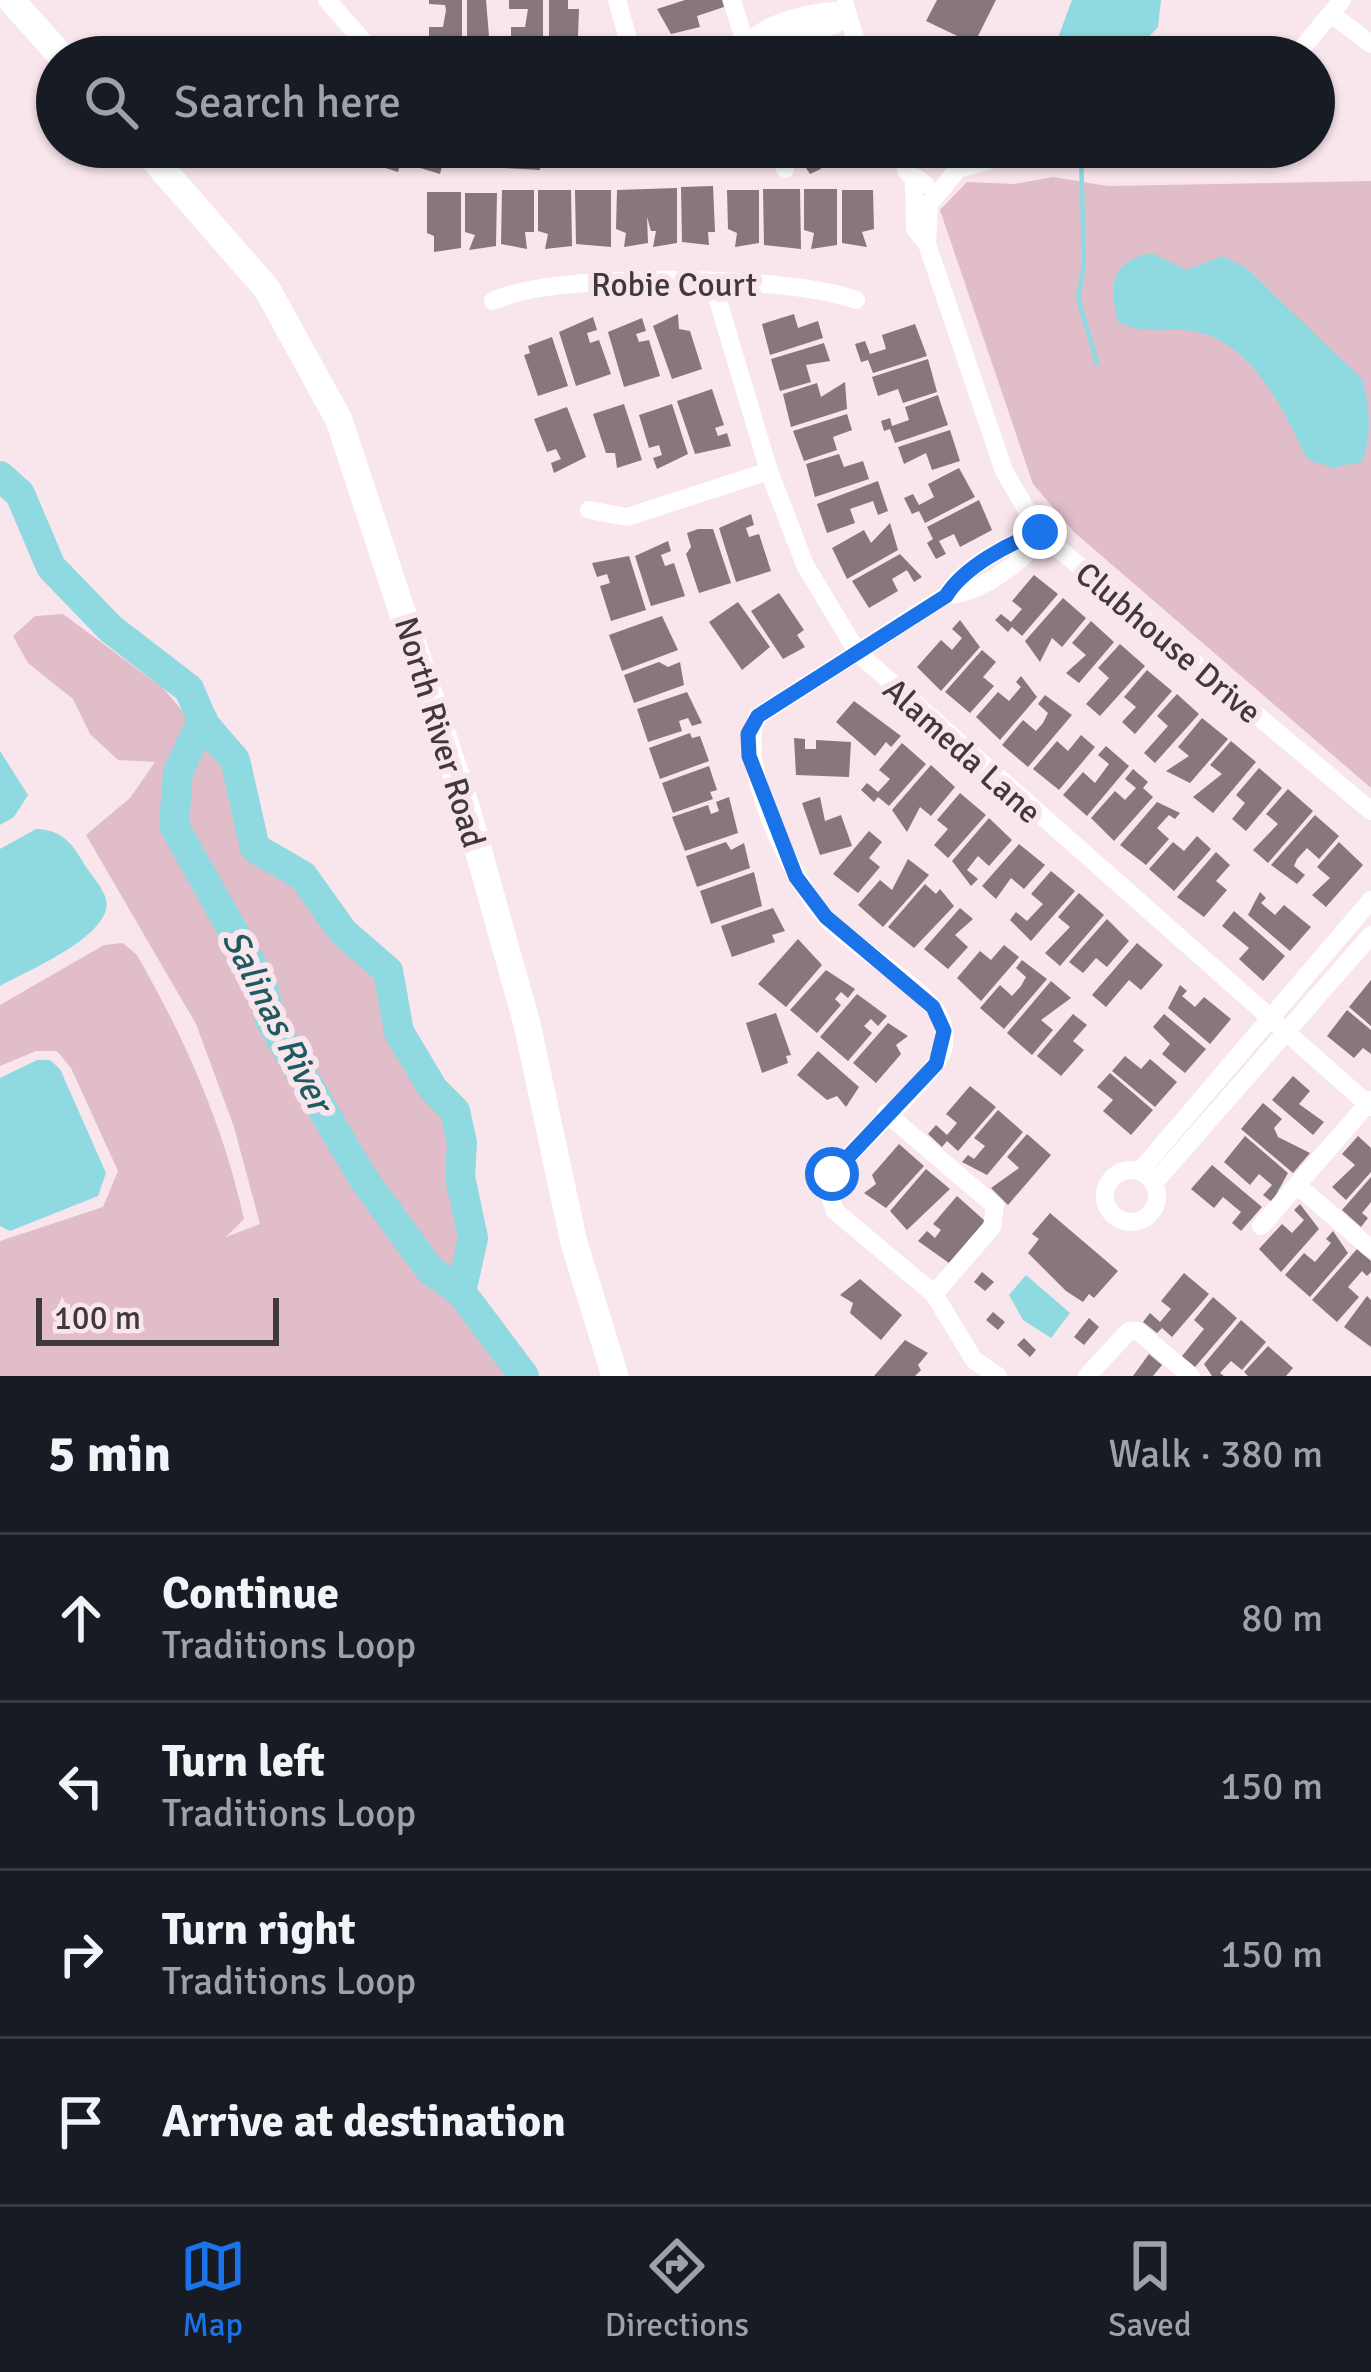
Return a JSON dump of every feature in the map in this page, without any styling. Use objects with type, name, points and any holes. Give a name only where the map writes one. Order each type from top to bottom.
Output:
[{"type":"main road","points":[[11,0],[43,36]]},
{"type":"main road","name":"North River Road","points":[[161,168],[267,289],[310,359],[339,420],[466,806],[527,1024],[574,1243],[615,1376]]},
{"type":"street","points":[[328,0],[359,36]]},
{"type":"street","points":[[616,0],[627,36]]},
{"type":"street","points":[[733,0],[744,36]]},
{"type":"street","points":[[756,36],[759,31],[845,5],[855,36]]},
{"type":"street","points":[[1313,36],[1338,8],[1371,44]]},
{"type":"street","name":"Clubhouse Drive","points":[[908,168],[914,181],[912,217],[927,244],[1004,471],[1040,532],[1371,812]]},
{"type":"street","points":[[927,244],[929,204],[941,183],[962,168]]},
{"type":"street","points":[[914,181],[941,183]]},
{"type":"street","name":"Robie Court","points":[[493,301],[530,286],[554,284],[794,284],[856,300]]},
{"type":"street","name":"Alameda Lane","points":[[712,284],[769,470],[805,566],[859,653],[1276,1027],[1370,1104]]},
{"type":"street","points":[[589,510],[627,517],[769,470]]},
{"type":"street","points":[[998,1376],[974,1360],[934,1294],[835,1211],[828,1192],[832,1174],[936,1064],[944,1048],[940,1018],[816,904],[796,877],[749,756],[748,734],[758,716],[946,596],[962,595],[1032,550],[1040,532]]},
{"type":"street","points":[[1147,1177],[1276,1027],[1371,900]]},
{"type":"street","points":[[1276,1027],[1371,934]]},
{"type":"street","points":[[1261,1226],[1370,1104]]},
{"type":"street","points":[[886,1113],[995,1206],[992,1226],[934,1294]]},
{"type":"street","points":[[1297,1185],[1371,1249]]},
{"type":"street","points":[[1087,1376],[1129,1330],[1138,1331],[1191,1376]]},
{"type":"shaded area","points":[[1053,177],[1108,186],[1371,181],[1371,788],[1074,532],[1033,484],[940,210],[967,182],[1014,184]]},
{"type":"shaded area","points":[[63,614],[163,688],[228,765],[252,855],[296,883],[343,943],[381,979],[400,1046],[427,1092],[445,1111],[454,1138],[462,1255],[452,1290],[513,1376],[0,1376],[0,1241],[103,1207],[118,1171],[71,1068],[57,1051],[36,1051],[0,1066],[0,1005],[104,945],[123,943],[137,955],[155,987],[214,1116],[244,1219],[226,1237],[260,1224],[234,1127],[196,1024],[86,835],[130,798],[155,762],[118,760],[90,734],[73,699],[28,663],[13,636],[35,616]]},
{"type":"water","points":[[1072,0],[1161,0],[1158,27],[1150,36],[1059,36]]},
{"type":"water","points":[[1152,253],[1186,270],[1223,256],[1245,267],[1362,379],[1369,422],[1362,462],[1332,468],[1307,459],[1266,384],[1238,352],[1220,341],[1201,333],[1139,329],[1118,322],[1113,297],[1116,277],[1128,262]]},
{"type":"water","points":[[0,751],[28,795],[14,817],[0,825]]},
{"type":"water","points":[[36,829],[54,832],[72,846],[103,891],[105,913],[83,939],[0,986],[0,849]]},
{"type":"water","points":[[37,1060],[50,1060],[60,1069],[106,1173],[98,1196],[10,1231],[0,1226],[0,1078]]},
{"type":"water","points":[[1026,1275],[1070,1313],[1051,1338],[1023,1320],[1009,1295]]},
{"type":"building","points":[[429,0],[462,0],[462,36],[429,36],[429,27],[443,27],[446,10],[445,5],[429,4]]},
{"type":"building","points":[[467,0],[486,0],[489,36],[467,36]]},
{"type":"building","points":[[509,0],[543,0],[543,36],[511,36],[511,27],[525,27],[528,9],[509,9]]},
{"type":"building","points":[[549,0],[568,0],[568,9],[579,9],[578,36],[549,36]]},
{"type":"building","points":[[685,0],[722,0],[724,7],[697,16],[700,27],[671,34],[657,9]]},
{"type":"building","points":[[937,0],[996,0],[978,36],[957,36],[926,21]]},
{"type":"building","points":[[713,186],[715,232],[708,232],[709,245],[682,242],[681,187]]},
{"type":"building","points":[[677,188],[677,243],[653,247],[656,231],[651,231],[647,217],[648,243],[624,247],[626,233],[616,229],[617,190]]},
{"type":"building","points":[[763,189],[800,189],[801,249],[764,245]]},
{"type":"building","points":[[804,189],[837,189],[837,245],[811,249],[814,233],[804,230]]},
{"type":"building","points":[[502,190],[534,190],[534,232],[525,232],[527,249],[501,244]]},
{"type":"building","points":[[538,190],[571,190],[572,246],[545,249],[548,234],[538,231]]},
{"type":"building","points":[[575,190],[611,190],[611,247],[576,244]]},
{"type":"building","points":[[727,190],[759,190],[759,243],[735,247],[737,233],[728,229]]},
{"type":"building","points":[[842,190],[873,190],[874,229],[862,232],[867,247],[842,243]]},
{"type":"building","points":[[427,192],[461,192],[461,248],[434,252],[434,236],[427,233]]},
{"type":"building","points":[[465,193],[497,193],[496,246],[469,250],[475,235],[465,232]]},
{"type":"building","points":[[678,314],[679,329],[690,331],[702,369],[672,379],[653,326]]},
{"type":"building","points":[[794,314],[798,328],[818,321],[823,338],[770,355],[762,324]]},
{"type":"building","points":[[593,317],[597,330],[587,333],[590,343],[599,340],[611,374],[576,386],[559,332]]},
{"type":"building","points":[[642,318],[646,331],[636,334],[639,342],[649,340],[660,376],[624,387],[608,332]]},
{"type":"building","points":[[915,324],[927,356],[873,373],[868,360],[861,362],[855,344],[865,341],[870,354],[886,349],[882,335]]},
{"type":"building","points":[[552,337],[568,386],[538,396],[524,355],[530,353],[528,346]]},
{"type":"building","points":[[824,343],[830,361],[806,365],[811,382],[780,391],[771,359]]},
{"type":"building","points":[[928,359],[937,392],[903,403],[898,389],[878,396],[872,377]]},
{"type":"building","points":[[845,382],[847,409],[791,427],[783,394],[817,383],[821,397]]},
{"type":"building","points":[[712,389],[724,425],[715,428],[718,436],[727,433],[731,446],[695,454],[677,401]]},
{"type":"building","points":[[938,395],[948,425],[895,443],[890,429],[884,431],[881,421],[890,418],[892,426],[909,420],[905,407]]},
{"type":"building","points":[[624,404],[642,460],[617,468],[615,453],[606,453],[593,414]]},
{"type":"building","points":[[672,404],[688,454],[657,469],[653,458],[662,455],[659,445],[649,448],[639,415]]},
{"type":"building","points":[[567,407],[586,457],[554,473],[551,463],[561,459],[556,449],[547,452],[534,419]]},
{"type":"building","points":[[847,414],[852,430],[833,437],[837,450],[804,461],[793,431]]},
{"type":"building","points":[[950,430],[960,461],[932,470],[926,453],[904,464],[898,447]]},
{"type":"building","points":[[839,454],[844,467],[863,461],[869,479],[815,497],[806,464]]},
{"type":"building","points":[[959,468],[975,497],[925,523],[919,511],[912,514],[904,498],[913,494],[919,505],[934,497],[928,484]]},
{"type":"building","points":[[878,481],[888,511],[878,515],[873,501],[850,509],[855,523],[827,533],[817,504]]},
{"type":"building","points":[[979,500],[992,530],[960,547],[954,534],[939,541],[946,554],[936,559],[927,543],[933,539],[927,527]]},
{"type":"building","points":[[751,514],[754,525],[746,528],[749,537],[759,534],[771,571],[736,582],[719,528]]},
{"type":"building","points":[[890,523],[898,550],[847,579],[832,548],[864,530],[871,543]]},
{"type":"building","points":[[713,529],[731,583],[699,593],[686,554],[691,547],[687,533]]},
{"type":"building","points":[[668,541],[671,551],[661,555],[665,566],[674,563],[685,596],[651,606],[635,556]]},
{"type":"building","points":[[900,554],[922,577],[914,582],[907,570],[892,579],[898,591],[869,608],[852,581]]},
{"type":"building","points":[[629,556],[646,610],[611,621],[600,586],[610,583],[607,574],[597,577],[592,563]]},
{"type":"building","points":[[1034,575],[1058,594],[1022,636],[1012,627],[1008,632],[995,620],[1001,614],[1011,622],[1022,609],[1012,601]]},
{"type":"building","points":[[779,593],[804,630],[797,635],[805,647],[783,659],[751,611]]},
{"type":"building","points":[[1063,598],[1086,618],[1062,647],[1052,638],[1040,662],[1025,641]]},
{"type":"building","points":[[738,602],[770,647],[742,670],[709,622]]},
{"type":"building","points":[[662,616],[678,650],[622,671],[609,635]]},
{"type":"building","points":[[960,620],[980,647],[941,691],[917,667],[941,640],[952,650],[962,638],[952,629]]},
{"type":"building","points":[[1091,621],[1114,642],[1079,683],[1066,673],[1086,655],[1072,643]]},
{"type":"building","points":[[1120,644],[1145,666],[1100,716],[1086,704],[1109,678],[1098,668]]},
{"type":"building","points":[[982,650],[996,662],[983,677],[994,686],[970,713],[945,692]]},
{"type":"building","points":[[659,662],[668,667],[680,662],[684,685],[634,703],[624,675]]},
{"type":"building","points":[[1147,670],[1172,691],[1135,734],[1122,722],[1136,707],[1124,697]]},
{"type":"building","points":[[1021,676],[1037,697],[1000,740],[976,717],[998,692],[1009,701],[1021,687],[1016,682]]},
{"type":"building","points":[[687,692],[702,723],[692,726],[688,718],[679,721],[682,731],[648,742],[637,709]]},
{"type":"building","points":[[1177,694],[1199,714],[1155,763],[1144,753],[1168,726],[1157,716]]},
{"type":"building","points":[[1045,695],[1072,715],[1028,767],[1002,745],[1023,720],[1036,731],[1043,723],[1048,713],[1038,704]]},
{"type":"building","points":[[854,701],[901,736],[891,747],[886,742],[875,756],[836,722]]},
{"type":"building","points":[[1202,718],[1228,739],[1190,783],[1166,771],[1189,756],[1178,747]]},
{"type":"building","points":[[690,733],[692,738],[700,736],[709,761],[660,779],[649,748]]},
{"type":"building","points":[[1081,735],[1095,747],[1059,790],[1033,769],[1057,741],[1068,751]]},
{"type":"building","points":[[794,738],[805,739],[805,749],[816,749],[816,740],[851,742],[849,777],[796,775]]},
{"type":"building","points":[[1231,741],[1256,762],[1213,813],[1193,797],[1222,774],[1210,765]]},
{"type":"building","points":[[902,743],[926,764],[889,806],[878,797],[874,802],[861,790],[867,783],[878,792],[890,779],[879,770]]},
{"type":"building","points":[[1106,746],[1129,766],[1087,816],[1063,795],[1083,772],[1095,783],[1109,764],[1098,755]]},
{"type":"building","points":[[931,765],[955,787],[931,816],[920,807],[907,832],[892,810]]},
{"type":"building","points":[[709,766],[717,790],[710,792],[713,799],[673,813],[662,783]]},
{"type":"building","points":[[1259,768],[1282,788],[1246,831],[1232,819],[1245,803],[1236,795]]},
{"type":"building","points":[[1133,769],[1148,782],[1143,788],[1153,797],[1114,841],[1091,818],[1115,791],[1125,800],[1136,788],[1125,779]]},
{"type":"building","points":[[1288,789],[1313,811],[1268,863],[1253,850],[1278,824],[1266,814]]},
{"type":"building","points":[[960,793],[986,815],[948,858],[934,845],[948,829],[937,820]]},
{"type":"building","points":[[729,797],[738,833],[685,851],[672,817],[708,805],[711,814],[719,811],[716,802]]},
{"type":"building","points":[[820,797],[825,821],[841,815],[852,846],[820,855],[802,803]]},
{"type":"building","points":[[1157,802],[1180,813],[1175,819],[1169,815],[1157,828],[1169,839],[1146,865],[1120,845]]},
{"type":"building","points":[[1315,815],[1339,836],[1319,859],[1307,848],[1297,859],[1294,866],[1305,875],[1297,884],[1271,865]]},
{"type":"building","points":[[989,818],[1012,840],[989,866],[978,856],[967,870],[978,879],[971,886],[952,861]]},
{"type":"building","points":[[869,831],[882,842],[869,858],[880,867],[858,893],[833,874]]},
{"type":"building","points":[[1197,836],[1211,849],[1174,891],[1149,869],[1173,842],[1184,851]]},
{"type":"building","points":[[726,842],[731,850],[744,843],[750,868],[697,887],[686,856]]},
{"type":"building","points":[[1339,842],[1363,865],[1326,907],[1312,895],[1330,878],[1317,867]]},
{"type":"building","points":[[1019,844],[1045,865],[1024,889],[1011,878],[996,899],[982,886]]},
{"type":"building","points":[[1216,852],[1230,865],[1216,881],[1227,890],[1204,917],[1177,897]]},
{"type":"building","points":[[908,859],[929,875],[883,927],[858,905],[880,880],[892,890]]},
{"type":"building","points":[[1051,871],[1075,891],[1031,941],[1010,920],[1016,912],[1027,921],[1043,904],[1031,894]]},
{"type":"building","points":[[754,872],[762,906],[711,924],[700,891]]},
{"type":"building","points":[[925,884],[936,894],[940,889],[954,906],[914,948],[888,927]]},
{"type":"building","points":[[1260,892],[1266,898],[1261,903],[1275,915],[1284,905],[1311,927],[1290,951],[1248,915]]},
{"type":"building","points":[[1079,893],[1104,915],[1060,966],[1045,953],[1070,927],[1058,917]]},
{"type":"building","points":[[773,908],[785,931],[772,935],[775,942],[732,957],[721,926]]},
{"type":"building","points":[[960,908],[973,919],[955,935],[968,947],[948,969],[924,949]]},
{"type":"building","points":[[1234,911],[1285,956],[1263,981],[1239,959],[1249,948],[1222,926]]},
{"type":"building","points":[[1107,919],[1129,941],[1107,967],[1096,958],[1083,973],[1069,962]]},
{"type":"building","points":[[798,939],[822,965],[786,1007],[758,984]]},
{"type":"building","points":[[1137,943],[1163,965],[1141,990],[1129,980],[1106,1007],[1092,995]]},
{"type":"building","points":[[1004,945],[1019,957],[981,1001],[957,978],[980,951],[991,960]]},
{"type":"building","points":[[1022,960],[1047,979],[1004,1029],[980,1008],[1000,985],[1012,996],[1021,986],[1026,977],[1016,968]]},
{"type":"building","points":[[826,970],[855,989],[848,998],[841,992],[835,999],[841,1005],[817,1033],[790,1010]]},
{"type":"building","points":[[1371,980],[1371,1026],[1349,1007]]},
{"type":"building","points":[[1051,981],[1071,998],[1041,1020],[1053,1030],[1032,1055],[1007,1033]]},
{"type":"building","points":[[1180,985],[1187,991],[1182,996],[1195,1007],[1204,997],[1231,1019],[1210,1044],[1168,1008]]},
{"type":"building","points":[[857,994],[887,1016],[878,1026],[871,1019],[864,1026],[872,1033],[848,1061],[820,1037]]},
{"type":"building","points":[[1347,1010],[1371,1030],[1371,1054],[1363,1048],[1354,1058],[1327,1036]]},
{"type":"building","points":[[776,1013],[791,1055],[786,1056],[788,1063],[762,1073],[746,1023]]},
{"type":"building","points":[[1073,1014],[1087,1025],[1073,1041],[1084,1050],[1061,1076],[1037,1056]]},
{"type":"building","points":[[1164,1014],[1206,1049],[1185,1073],[1162,1054],[1170,1044],[1153,1027]]},
{"type":"building","points":[[888,1023],[908,1036],[896,1045],[901,1054],[876,1083],[853,1063]]},
{"type":"building","points":[[818,1051],[859,1087],[846,1107],[837,1096],[827,1100],[797,1075]]},
{"type":"building","points":[[1125,1056],[1141,1069],[1150,1059],[1177,1082],[1155,1107],[1112,1071]]},
{"type":"building","points":[[1110,1073],[1153,1110],[1131,1135],[1103,1111],[1113,1100],[1097,1087]]},
{"type":"building","points":[[1293,1076],[1310,1091],[1299,1104],[1324,1122],[1313,1135],[1272,1100]]},
{"type":"building","points":[[970,1086],[996,1107],[958,1151],[947,1141],[942,1147],[928,1134],[936,1125],[947,1135],[957,1123],[946,1114]]},
{"type":"building","points":[[1263,1103],[1282,1119],[1274,1128],[1278,1137],[1310,1153],[1293,1173],[1241,1129]]},
{"type":"building","points":[[998,1110],[1023,1132],[987,1175],[962,1162],[968,1155],[974,1159],[985,1146],[974,1138]]},
{"type":"building","points":[[1027,1134],[1051,1155],[1008,1205],[991,1188],[1019,1168],[1007,1157]]},
{"type":"building","points":[[1245,1136],[1288,1173],[1272,1202],[1263,1195],[1272,1185],[1259,1174],[1250,1185],[1224,1162]]},
{"type":"building","points":[[1358,1136],[1371,1148],[1371,1172],[1346,1200],[1332,1187],[1355,1165],[1342,1154]]},
{"type":"building","points":[[899,1144],[924,1166],[886,1208],[864,1193],[876,1184],[872,1175]]},
{"type":"building","points":[[1212,1165],[1262,1207],[1241,1231],[1232,1223],[1241,1212],[1223,1197],[1214,1208],[1191,1189]]},
{"type":"building","points":[[926,1169],[950,1189],[907,1230],[890,1211]]},
{"type":"building","points":[[1371,1177],[1371,1202],[1362,1213],[1368,1218],[1361,1227],[1342,1210]]},
{"type":"building","points":[[957,1196],[985,1221],[949,1263],[918,1241],[927,1231],[935,1238],[941,1230],[933,1224]]},
{"type":"building","points":[[1300,1204],[1319,1229],[1281,1272],[1259,1249],[1282,1224],[1292,1233],[1304,1220],[1294,1210]]},
{"type":"building","points":[[1050,1213],[1118,1271],[1094,1298],[1089,1294],[1083,1302],[1066,1291],[1028,1253],[1039,1239],[1032,1234]]},
{"type":"building","points":[[1333,1231],[1348,1253],[1310,1297],[1285,1275],[1304,1253],[1315,1262],[1331,1243],[1326,1239]]},
{"type":"building","points":[[1357,1249],[1371,1261],[1371,1272],[1367,1276],[1362,1271],[1348,1287],[1359,1297],[1337,1322],[1312,1300]]},
{"type":"building","points":[[982,1272],[994,1282],[985,1291],[974,1282]]},
{"type":"building","points":[[1184,1273],[1209,1294],[1172,1337],[1162,1328],[1157,1333],[1143,1322],[1150,1313],[1160,1322],[1171,1309],[1161,1301]]},
{"type":"building","points":[[860,1279],[902,1315],[881,1340],[850,1313],[853,1303],[840,1295]]},
{"type":"building","points":[[1367,1296],[1371,1300],[1371,1347],[1344,1327]]},
{"type":"building","points":[[1213,1297],[1237,1318],[1195,1367],[1182,1356],[1204,1329],[1194,1320]]},
{"type":"building","points":[[993,1312],[1005,1322],[998,1330],[986,1320]]},
{"type":"building","points":[[1089,1318],[1099,1327],[1084,1345],[1074,1337]]},
{"type":"building","points":[[1241,1320],[1266,1342],[1242,1370],[1231,1361],[1220,1373],[1224,1376],[1212,1376],[1204,1364]]},
{"type":"building","points":[[1024,1338],[1036,1350],[1030,1357],[1017,1345]]},
{"type":"building","points":[[905,1340],[928,1353],[918,1365],[921,1370],[915,1376],[874,1376]]},
{"type":"building","points":[[1268,1346],[1293,1368],[1286,1376],[1248,1376],[1244,1372]]},
{"type":"building","points":[[1149,1354],[1162,1365],[1153,1376],[1133,1376]]},
{"type":"waterway","points":[[1081,168],[1084,265],[1078,298],[1097,363]]},
{"type":"waterway","name":"Salinas River","points":[[0,476],[20,494],[51,567],[111,629],[189,689],[204,724],[235,760],[255,848],[303,876],[343,932],[388,971],[399,1032],[433,1089],[455,1111],[462,1143],[460,1177],[473,1238],[461,1292],[524,1376]]},
{"type":"waterway","name":"Salinas River","points":[[203,720],[178,772],[174,826],[262,983],[270,1020],[363,1178],[430,1270],[461,1292]]},
{"type":"route","points":[[832,1174],[936,1064],[944,1048],[944,1031],[933,1007],[826,917],[796,877],[749,756],[748,734],[758,716],[946,596],[954,583],[999,552],[1040,532]]}]
